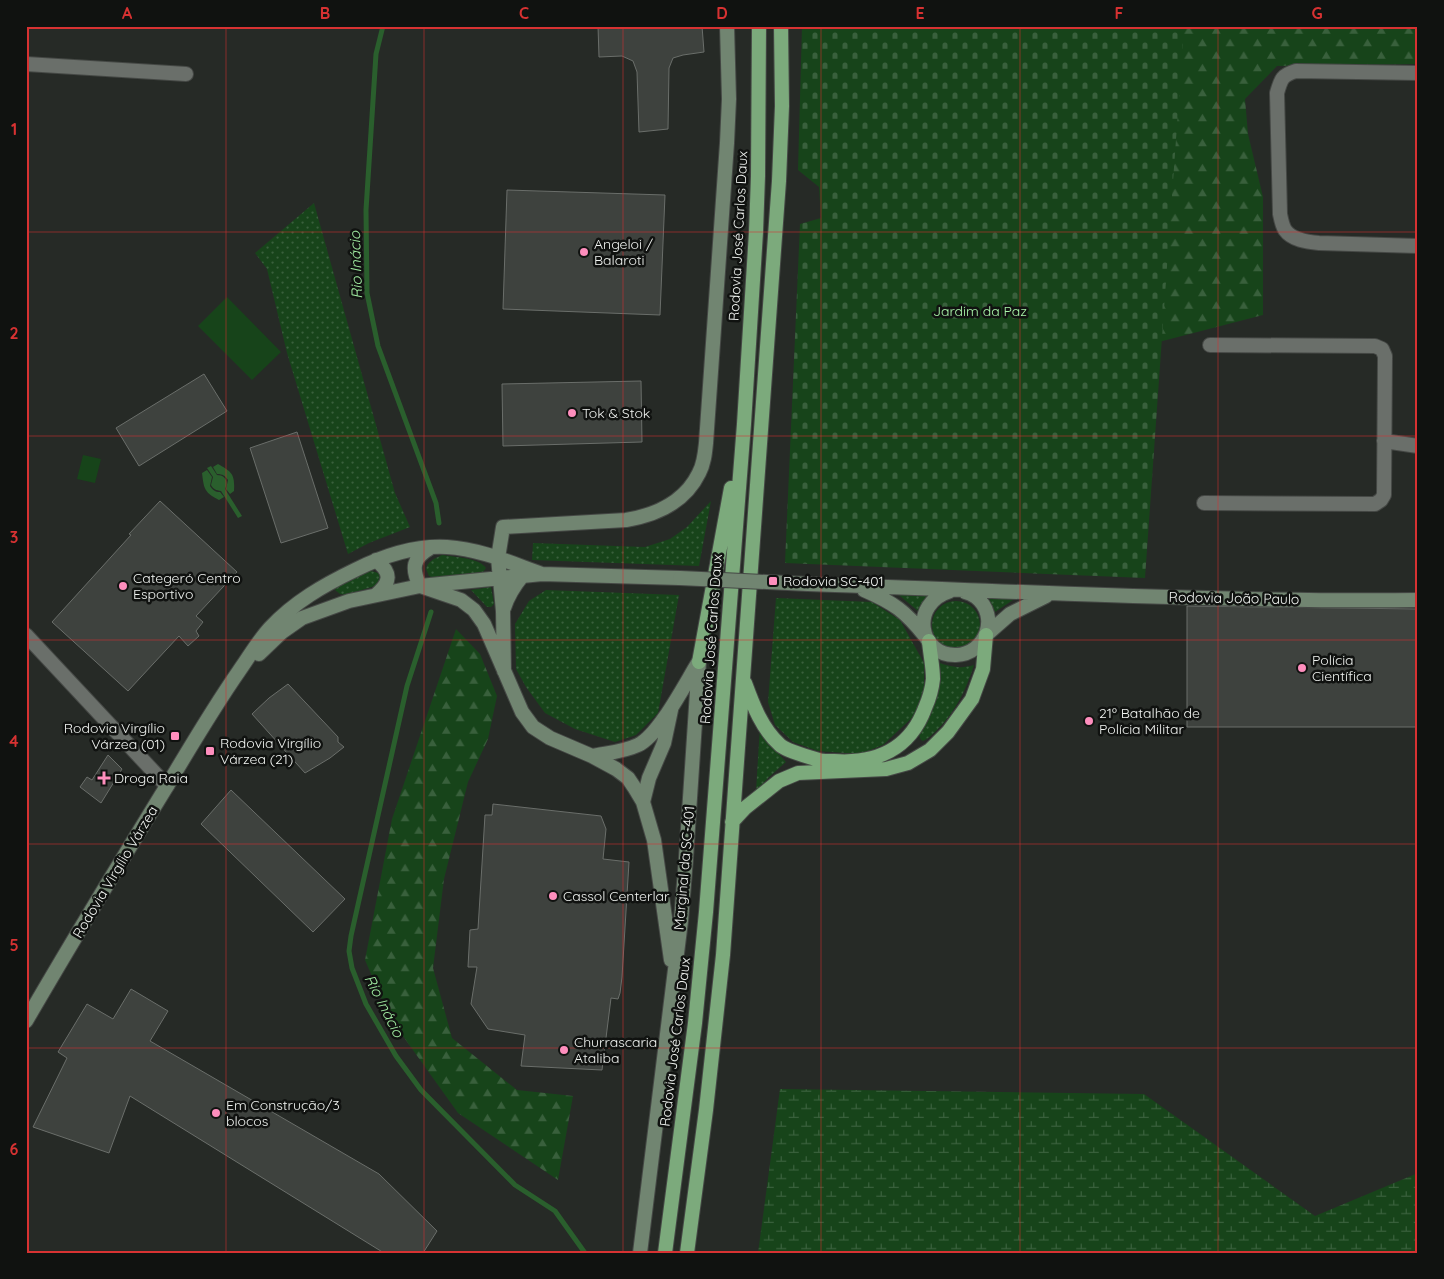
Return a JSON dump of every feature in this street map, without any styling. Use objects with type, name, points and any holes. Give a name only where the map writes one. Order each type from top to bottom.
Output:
[{"type":"highway","name":"Rodovia José Carlos Daux","points":[[665,1253],[695,1023],[706,912],[744,424],[756,232],[759,26]]},
{"type":"highway","points":[[687,1253],[715,1036],[723,954],[779,181],[782,106],[781,26]]},
{"type":"highway","points":[[698,662],[744,424]]},
{"type":"highway","points":[[732,822],[745,808],[779,782],[798,773],[886,769],[908,763],[930,750],[948,732],[972,699],[983,669],[986,635]]},
{"type":"highway","points":[[743,680],[762,721],[782,747],[820,760],[849,762],[873,758],[888,753],[900,745],[917,725],[931,692],[933,679],[929,641]]},
{"type":"main road","points":[[504,671],[503,611],[498,558],[503,527],[626,520],[643,517],[669,506],[682,495],[699,473],[706,443],[727,142],[729,99],[727,26]]},
{"type":"main road","name":"Rodovia Virgílio Várzea","points":[[26,1021],[223,695],[270,628],[294,606],[336,579],[376,560],[395,553],[430,548],[447,547],[471,551],[498,558],[542,574]]},
{"type":"main road","points":[[430,548],[422,553],[416,561],[414,570],[420,586],[461,600],[474,610],[484,624],[522,712],[533,727],[550,738],[592,756],[616,769],[628,778],[643,802],[654,840],[673,978]]},
{"type":"main road","points":[[376,560],[383,566],[388,582],[376,595]]},
{"type":"main road","name":"Rodovia Virgílio Várzea","points":[[237,674],[282,632],[302,618],[348,601],[420,586],[542,574],[808,584]]},
{"type":"main road","points":[[503,611],[507,598],[523,575]]},
{"type":"main road","name":"Rodovia João Paulo","points":[[808,584],[1050,594],[1303,600],[1418,600]]},
{"type":"main road","name":"Rodovia João Paulo","points":[[854,586],[886,599],[896,606],[915,623],[929,641]]},
{"type":"main road","points":[[957,590],[975,596],[985,607],[989,621],[986,635],[974,650],[954,655],[944,653],[929,641],[924,631],[923,620],[926,609],[932,600],[941,594],[957,590]]},
{"type":"main road","name":"Rodovia João Paulo","points":[[986,635],[1010,614],[1050,594]]},
{"type":"main road","points":[[592,756],[624,750],[640,744],[655,729],[698,662]]},
{"type":"main road","name":"Marginal da SC-401","points":[[640,1253],[681,921],[698,662]]},
{"type":"main road","points":[[643,802],[648,778],[664,743],[672,704]]},
{"type":"street","points":[[26,64],[186,74]]},
{"type":"street","points":[[1418,73],[1296,71],[1285,74],[1277,93],[1280,214],[1285,229],[1298,239],[1319,243],[1418,246]]},
{"type":"street","points":[[1204,504],[1375,504],[1384,495],[1385,356],[1382,349],[1375,346],[1210,345]]},
{"type":"street","points":[[1384,441],[1418,446]]},
{"type":"street","points":[[26,635],[167,786]]},
{"type":"green space","name":"Jardim da Paz","points":[[802,26],[1184,26],[1145,578],[785,563],[800,224],[821,218],[819,187],[798,170]]},
{"type":"green space","points":[[1173,26],[1418,26],[1418,64],[1277,66],[1245,99],[1248,134],[1263,197],[1263,315],[1151,344]]},
{"type":"green space","points":[[314,203],[395,493],[410,527],[369,543],[348,554],[287,353],[267,269],[255,253]]},
{"type":"green space","points":[[227,297],[281,352],[252,380],[198,326]]},
{"type":"green space","points":[[83,455],[101,459],[95,483],[77,479]]},
{"type":"green space","points":[[711,501],[699,566],[532,560],[533,543],[645,547],[670,539],[687,527]]},
{"type":"green space","points":[[442,555],[473,560],[486,568],[483,572],[434,578],[429,576],[426,569],[428,564]]},
{"type":"green space","points":[[368,570],[378,573],[380,576],[375,586],[345,595],[335,590],[337,585]]},
{"type":"green space","points":[[491,587],[494,604],[491,607],[487,607],[471,590]]},
{"type":"green space","points":[[546,590],[679,595],[658,713],[636,735],[615,742],[575,729],[545,713],[526,687],[516,669],[515,624],[529,601]]},
{"type":"green space","points":[[894,591],[931,592],[918,611]]},
{"type":"green space","points":[[776,598],[872,602],[900,620],[924,663],[924,691],[915,715],[883,745],[860,754],[818,751],[793,742],[775,725],[768,702]]},
{"type":"green space","points":[[1016,598],[995,612],[989,599]]},
{"type":"green space","points":[[956,601],[965,603],[973,608],[978,616],[980,625],[978,634],[973,642],[965,647],[956,649],[947,647],[939,642],[934,634],[932,625],[934,616],[939,608],[947,603]]},
{"type":"green space","points":[[456,629],[480,654],[497,696],[488,739],[468,782],[444,879],[433,968],[452,1038],[517,1090],[573,1096],[558,1180],[458,1113],[390,1018],[365,960],[392,819]]},
{"type":"green space","points":[[937,662],[956,667],[974,665],[954,709],[942,725],[923,741],[919,735],[929,717],[935,700]]},
{"type":"green space","points":[[760,726],[775,750],[786,762],[756,791]]},
{"type":"green space","points":[[780,1089],[1144,1094],[1315,1216],[1418,1173],[1418,1253],[758,1253]]},
{"type":"shaded area","points":[[218,464],[232,474],[234,491],[230,494],[226,489],[228,480],[221,474],[217,474],[213,467]]},
{"type":"shaded area","points":[[211,466],[217,475],[225,479],[227,483],[225,489],[242,516],[238,518],[221,491],[215,490],[211,485],[213,477],[207,468]]},
{"type":"shaded area","points":[[207,470],[212,477],[210,486],[224,497],[219,500],[210,495],[204,486],[202,473]]},
{"type":"building","points":[[598,26],[702,26],[704,52],[673,58],[669,68],[668,129],[639,132],[637,72],[633,61],[622,56],[599,57]]},
{"type":"building","name":"Angeloi / Balaroti","points":[[507,190],[665,195],[660,315],[503,309]]},
{"type":"building","points":[[204,374],[227,411],[139,466],[116,428]]},
{"type":"building","name":"Tok & Stok","points":[[641,381],[642,442],[503,446],[502,384]]},
{"type":"building","points":[[297,432],[328,528],[281,543],[250,448]]},
{"type":"building","name":"Categeró Centro Esportivo","points":[[160,501],[237,572],[196,616],[203,622],[196,631],[199,636],[188,646],[179,636],[128,691],[52,622]]},
{"type":"building","name":"Polícia Científica","points":[[1187,606],[1418,609],[1418,727],[1187,727]]},
{"type":"building","points":[[288,684],[338,737],[338,742],[344,747],[305,773],[252,714]]},
{"type":"building","name":"Droga Raia","points":[[108,755],[122,769],[101,803],[80,787],[87,777],[92,780]]},
{"type":"building","points":[[231,790],[345,899],[313,932],[201,824]]},
{"type":"building","name":"Cassol Centerlar","points":[[493,804],[601,816],[606,829],[603,859],[629,862],[620,993],[618,999],[611,998],[602,1070],[521,1066],[525,1035],[488,1029],[471,1004],[477,967],[468,967],[470,930],[478,929],[485,815],[492,815]]},
{"type":"building","name":"Em Construção/3 blocos","points":[[131,989],[168,1011],[150,1041],[379,1174],[437,1231],[423,1253],[384,1253],[130,1096],[109,1153],[33,1127],[67,1058],[58,1052],[87,1004],[113,1019]]},
{"type":"waterway","name":"Rio Inácio","points":[[383,26],[376,54],[366,210],[367,293],[378,346],[436,503],[439,523]]},
{"type":"waterway","name":"Rio Inácio","points":[[431,612],[407,686],[351,936],[349,951],[352,968],[366,1004],[396,1056],[421,1090],[515,1185],[555,1211],[585,1253]]},
{"type":"place","name":"Angeloi / Balaroti","points":[[584,252]]},
{"type":"place","name":"Tok & Stok","points":[[572,413]]},
{"type":"place","name":"Rodovia SC-401","points":[[773,581]]},
{"type":"place","name":"Categeró Centro Esportivo","points":[[123,586]]},
{"type":"place","name":"Polícia Científica","points":[[1302,668]]},
{"type":"place","name":"21º Batalhão de Polícia Militar","points":[[1089,721]]},
{"type":"place","name":"Rodovia Virgílio Várzea (01)","points":[[175,736]]},
{"type":"place","name":"Rodovia Virgílio Várzea (21)","points":[[210,751]]},
{"type":"place","name":"Droga Raia","points":[[104,778]]},
{"type":"place","name":"Cassol Centerlar","points":[[553,896]]},
{"type":"place","name":"Churrascaria Ataliba","points":[[564,1050]]},
{"type":"place","name":"Em Construção/3 blocos","points":[[216,1113]]}]
